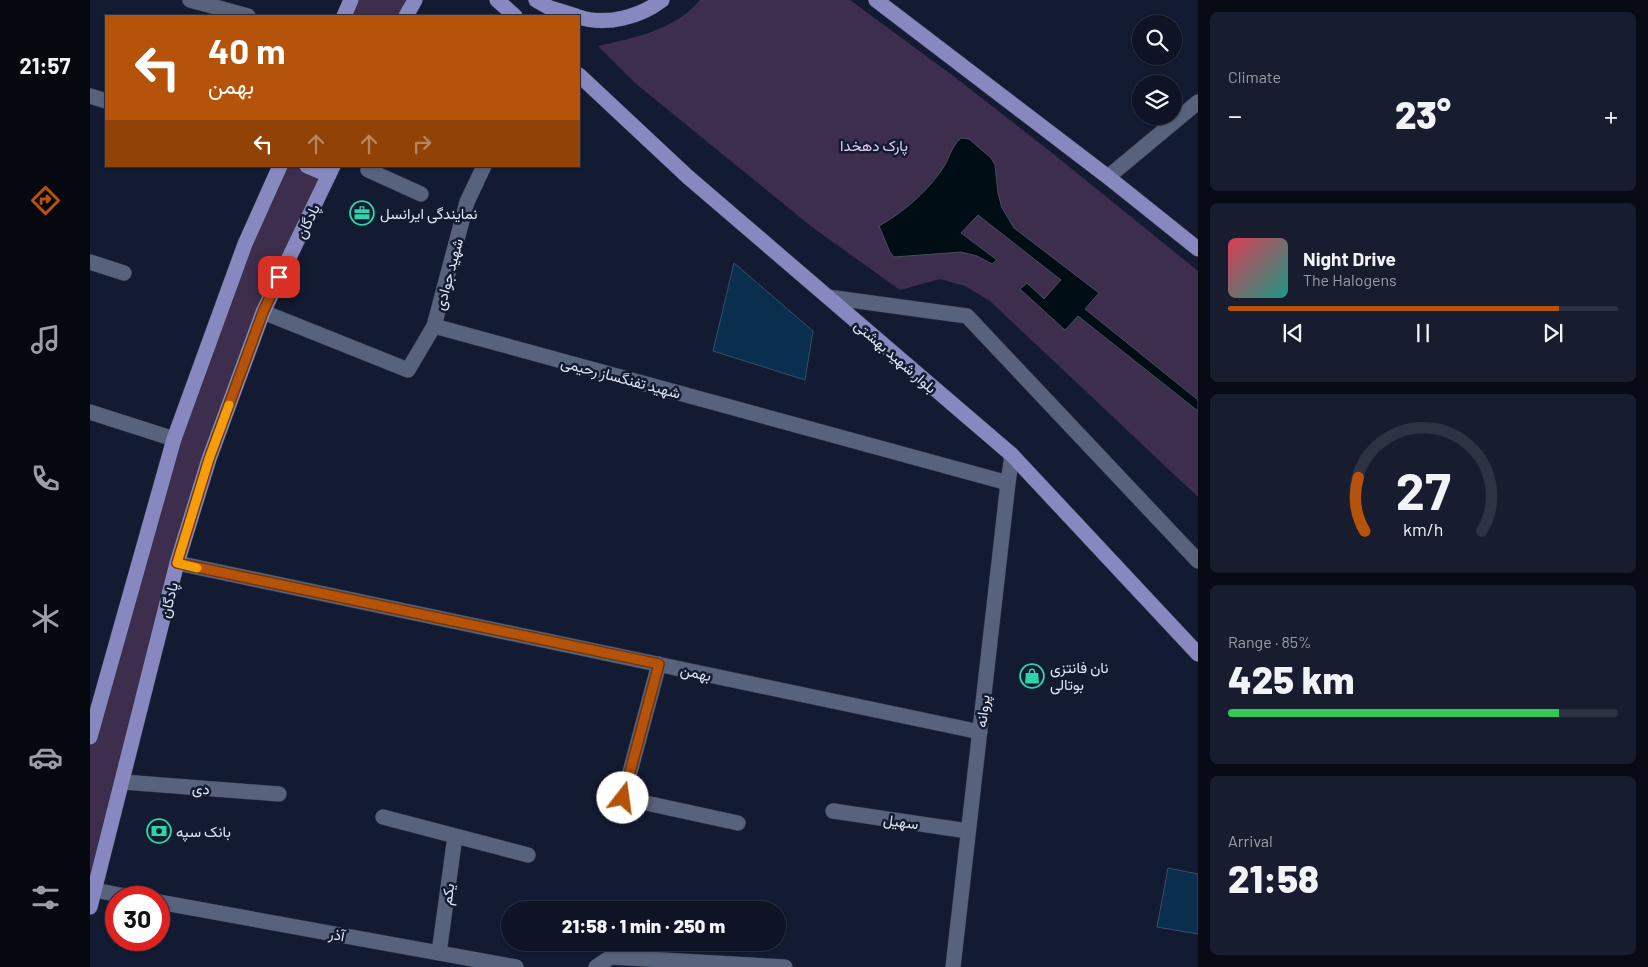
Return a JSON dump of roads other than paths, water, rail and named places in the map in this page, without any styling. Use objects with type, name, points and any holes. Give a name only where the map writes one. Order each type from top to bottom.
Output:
[{"type":"main road","points":[[344,15],[350,0]]},
{"type":"main road","points":[[407,15],[415,0]]},
{"type":"main road","points":[[498,0],[514,15]]},
{"type":"main road","points":[[536,0],[550,8],[572,15]]},
{"type":"main road","points":[[580,18],[590,21],[630,18],[652,8],[662,0]]},
{"type":"main road","points":[[876,0],[1108,177],[1198,249]]},
{"type":"main road","name":"بلوار شهید بهشتی","points":[[580,76],[688,177],[1012,455],[1198,654]]},
{"type":"main road","points":[[90,737],[92,719],[174,439],[245,244],[280,167]]},
{"type":"main road","points":[[313,167],[331,170]]},
{"type":"main road","name":"پادگان","points":[[90,906],[123,782],[177,563],[209,459],[263,312],[331,170]]},
{"type":"street","points":[[190,0],[244,15]]},
{"type":"street","points":[[90,96],[105,101]]},
{"type":"street","points":[[1108,177],[1198,102]]},
{"type":"street","name":"شهید جوادی","points":[[434,326],[467,202],[484,167]]},
{"type":"street","points":[[368,170],[421,194]]},
{"type":"street","points":[[90,262],[124,274]]},
{"type":"street","points":[[828,298],[966,316],[1198,561]]},
{"type":"street","points":[[263,312],[408,370],[434,326]]},
{"type":"street","name":"شهید تفنگساز رحیمی","points":[[434,326],[1008,483]]},
{"type":"street","points":[[90,412],[174,439]]},
{"type":"street","name":"پروانه","points":[[953,967],[1012,455]]},
{"type":"street","name":"بهمن","points":[[177,563],[980,732]]},
{"type":"street","points":[[659,664],[623,798],[738,823]]},
{"type":"street","name":"دی","points":[[123,782],[279,794]]},
{"type":"street","name":"سهیل","points":[[833,811],[968,831]]},
{"type":"street","points":[[383,817],[528,855]]},
{"type":"street","name":"یکم","points":[[439,953],[455,836]]},
{"type":"street","points":[[94,890],[105,892]]},
{"type":"street","name":"آذر","points":[[170,904],[516,967]]},
{"type":"street","points":[[596,967],[611,957],[785,967]]},
{"type":"place","name":"نمایندگی ایرانسل","points":[[362,213]]},
{"type":"place","name":"نان فانتزی بوتالی","points":[[1032,676]]},
{"type":"place","name":"بانک سپه","points":[[159,831]]},
{"type":"park label","name":"پارک دهخدا","points":[[874,145]]}]
